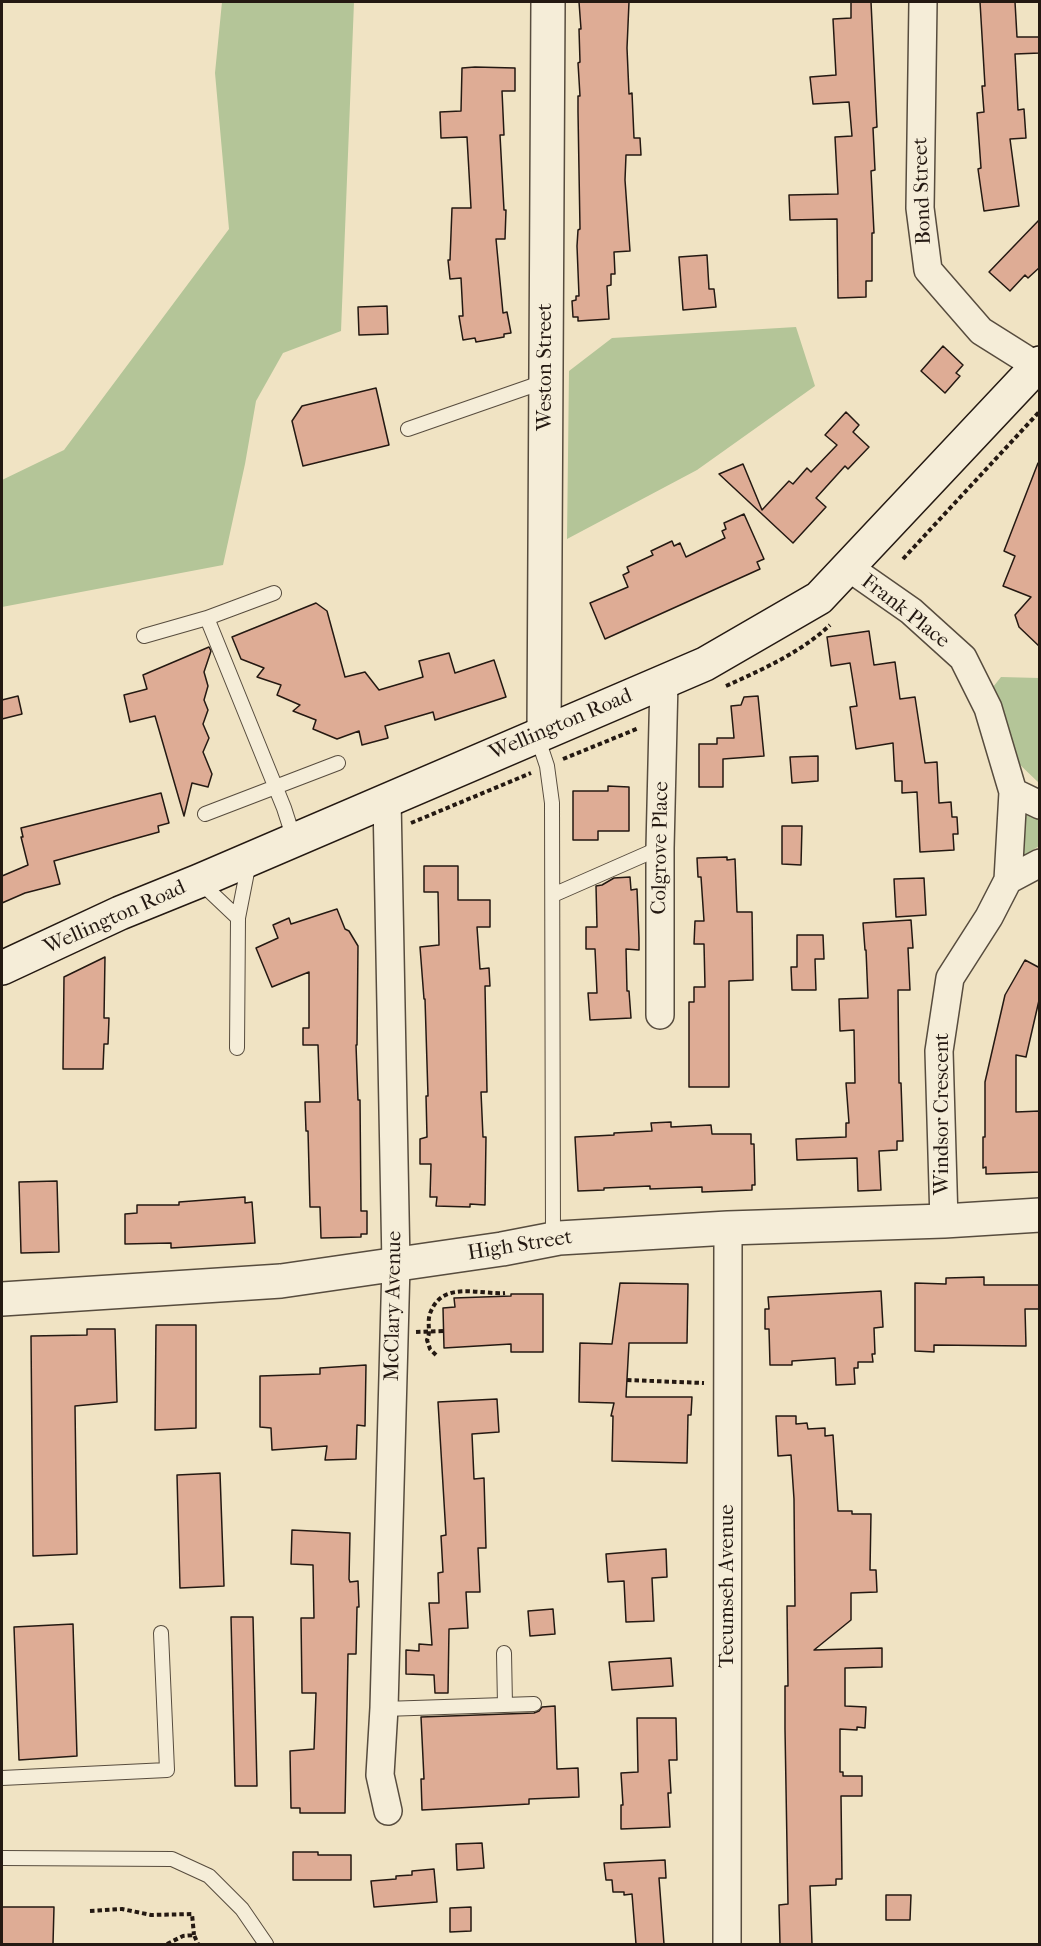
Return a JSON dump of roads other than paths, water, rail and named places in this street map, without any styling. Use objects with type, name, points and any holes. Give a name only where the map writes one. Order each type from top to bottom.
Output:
[{"type":"street","name":"Weston Street","points":[[540,734],[546,381],[548,2]]},
{"type":"street","name":"Bond Street","points":[[923,2],[920,208],[928,270],[981,331],[1039,366]]},
{"type":"street","name":"Wellington Road","points":[[2,968],[120,913],[294,839],[395,812],[540,734],[705,664],[819,598],[1039,366]]},
{"type":"street","name":"Frank Place","points":[[848,567],[911,611],[963,658],[988,708],[1013,792],[1008,880]]},
{"type":"street","name":"Colgrove Place","points":[[660,1015],[660,848],[664,681]]},
{"type":"street","points":[[1013,792],[1040,806]]},
{"type":"street","name":"McClary Avenue","points":[[388,1811],[380,1775],[384,1709],[396,1265],[395,812]]},
{"type":"street","points":[[1008,880],[1040,863]]},
{"type":"street","name":"Windsor Crescent","points":[[944,1221],[939,1051],[951,978],[989,917],[1008,880]]},
{"type":"street","name":"High Street","points":[[2,1299],[281,1281],[520,1246],[553,1239],[728,1228],[944,1221],[1040,1215]]},
{"type":"street","name":"Tecumseh Avenue","points":[[727,1944],[728,1228]]},
{"type":"lane","points":[[408,429],[546,381]]},
{"type":"lane","points":[[144,636],[207,618],[273,593]]},
{"type":"lane","points":[[207,618],[284,808],[294,839]]},
{"type":"lane","points":[[540,734],[552,804],[553,1239]]},
{"type":"lane","points":[[205,814],[338,763]]},
{"type":"lane","points":[[552,895],[660,848]]},
{"type":"lane","points":[[237,1048],[238,918],[250,858]]},
{"type":"lane","points":[[199,881],[238,918]]},
{"type":"lane","points":[[2,1778],[167,1770],[161,1633]]},
{"type":"lane","points":[[504,1653],[505,1704]]},
{"type":"lane","points":[[384,1709],[534,1704]]},
{"type":"lane","points":[[2,1858],[172,1859],[209,1876],[242,1910],[266,1944]]}]
